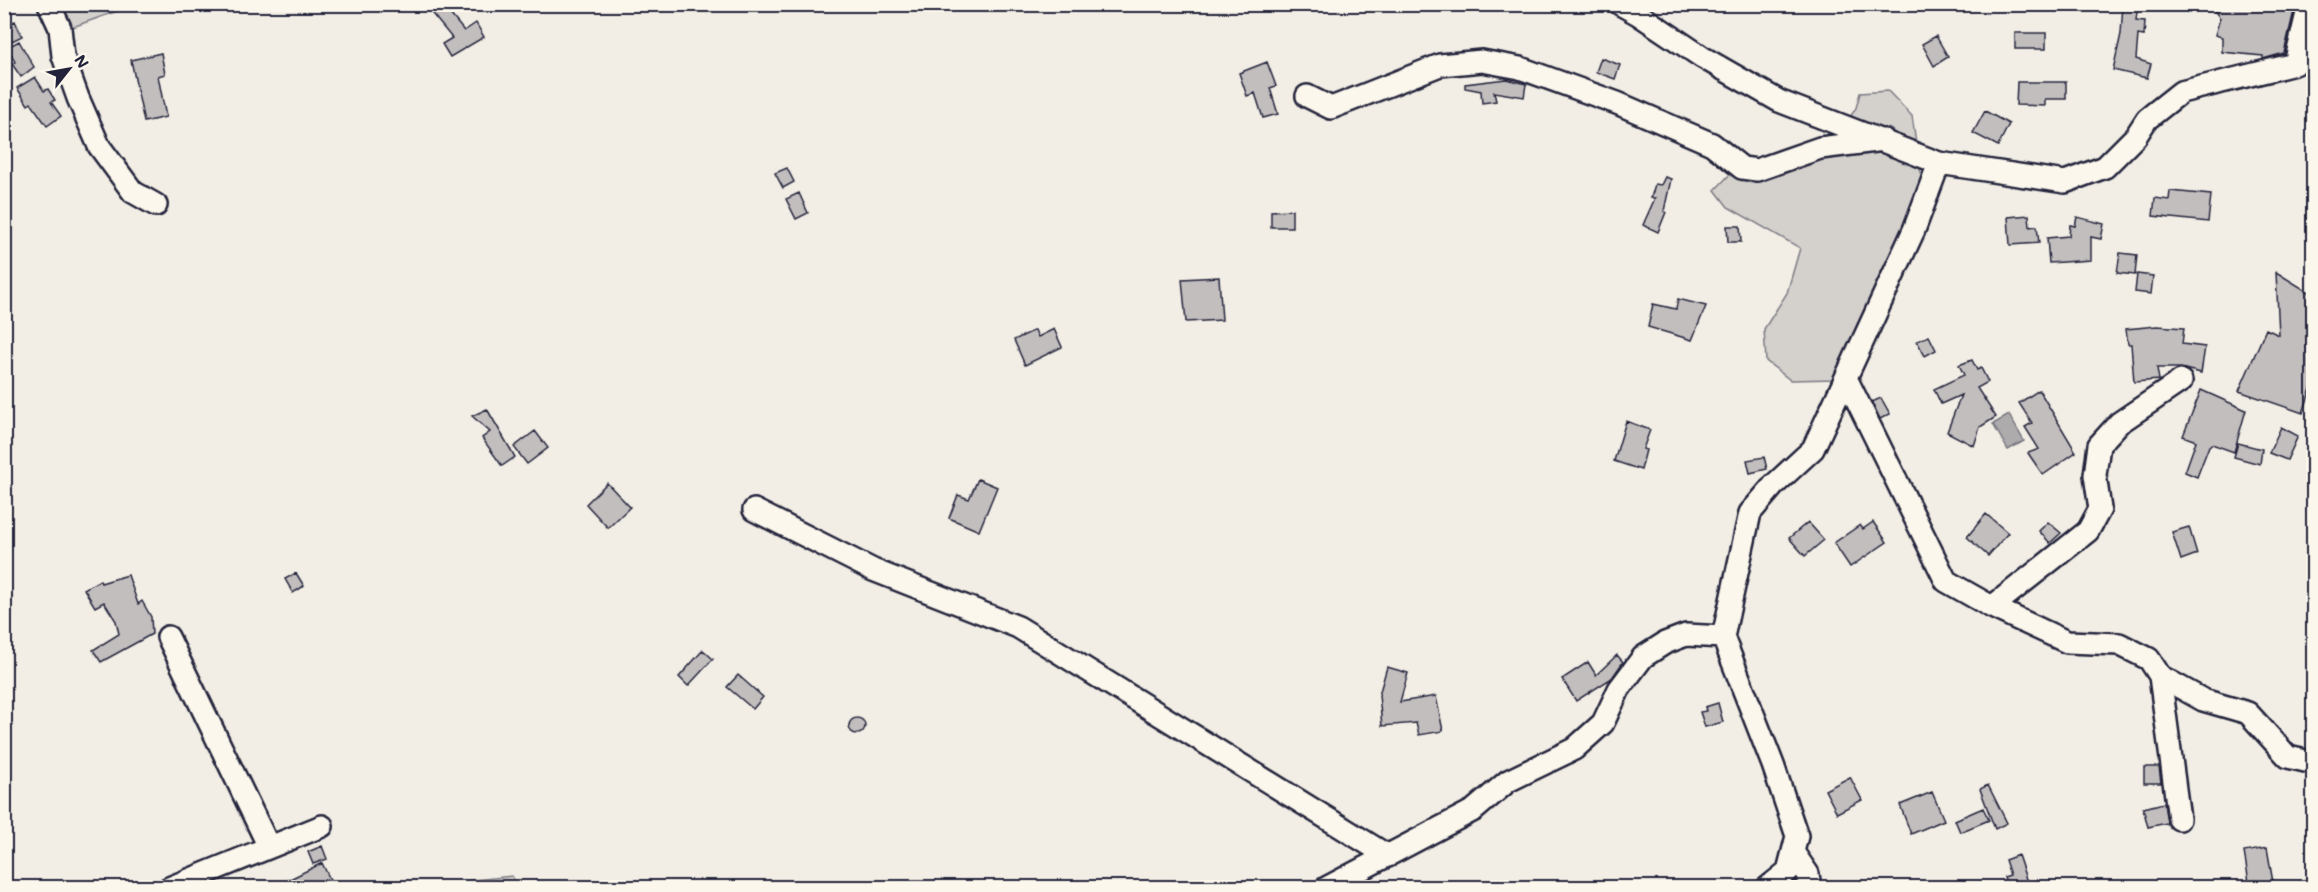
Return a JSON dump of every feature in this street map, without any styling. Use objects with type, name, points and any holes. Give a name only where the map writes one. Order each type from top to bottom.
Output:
[{"type":"street","points":[[49,4],[60,28],[63,56],[99,146],[133,192],[156,205]]},
{"type":"street","points":[[1620,4],[1702,57],[1779,101],[1939,163],[2065,183],[2105,167],[2136,136],[2147,118],[2181,92],[2295,64],[2308,9],[2312,4]]},
{"type":"street","points":[[1307,96],[1331,108],[1440,65],[1482,61],[1520,68],[1617,103],[1712,144],[1742,168],[1756,170],[1820,148],[1884,140]]},
{"type":"street","points":[[1767,888],[1788,871],[1797,837],[1773,765],[1723,637],[1750,513],[1774,485],[1814,449],[1914,230],[1939,163]]},
{"type":"street","points":[[1846,378],[1946,580],[1992,607],[2067,642],[2119,644],[2149,659],[2160,676],[2179,819]]},
{"type":"street","points":[[1992,607],[2088,531],[2100,509],[2095,475],[2098,445],[2120,423],[2181,381]]},
{"type":"street","points":[[754,510],[873,570],[1018,627],[1388,856]]},
{"type":"street","points":[[1326,888],[1474,810],[1508,781],[1574,749],[1603,723],[1619,689],[1643,657],[1665,643],[1686,635],[1723,637]]},
{"type":"street","points":[[168,637],[269,847]]},
{"type":"street","points":[[2160,676],[2203,700],[2248,713],[2288,757],[2313,762]]},
{"type":"street","points":[[169,888],[322,826]]},
{"type":"street","points":[[1793,852],[1808,874],[1810,888]]},
{"type":"shaded area","points":[[55,5],[134,5],[67,29]]},
{"type":"shaded area","points":[[1888,91],[1912,116],[1922,181],[1896,249],[1836,379],[1790,380],[1766,361],[1764,329],[1787,293],[1800,248],[1728,207],[1715,190],[1733,171],[1779,174],[1823,159],[1856,108],[1860,93]]},
{"type":"shaded area","points":[[2009,415],[2024,441],[2008,450],[1993,424]]},
{"type":"shaded area","points":[[512,876],[518,887],[454,887],[465,881]]},
{"type":"building","points":[[424,4],[442,4],[464,31],[476,23],[484,37],[450,57],[442,44],[452,38]]},
{"type":"building","points":[[2123,4],[2138,4],[2136,20],[2145,21],[2144,36],[2138,35],[2136,59],[2151,64],[2147,78],[2113,70],[2121,34]]},
{"type":"building","points":[[2209,4],[2295,7],[2284,53],[2263,59],[2263,56],[2222,52],[2222,37],[2215,35],[2220,18]]},
{"type":"building","points":[[15,21],[22,36],[10,42],[4,26]]},
{"type":"building","points":[[2015,33],[2046,33],[2046,49],[2015,49]]},
{"type":"building","points":[[1936,36],[1948,57],[1934,66],[1922,44]]},
{"type":"building","points":[[19,41],[34,67],[21,77],[12,64],[15,62],[8,47]]},
{"type":"building","points":[[161,53],[165,74],[158,76],[166,117],[144,122],[131,60]]},
{"type":"building","points":[[1601,58],[1620,65],[1615,79],[1596,72]]},
{"type":"building","points":[[1267,62],[1276,86],[1270,88],[1278,114],[1263,118],[1255,93],[1247,96],[1239,73]]},
{"type":"building","points":[[35,77],[44,91],[48,89],[55,100],[51,102],[61,116],[47,126],[31,103],[28,105],[17,88]]},
{"type":"building","points":[[1506,79],[1526,84],[1524,97],[1494,92],[1496,101],[1482,103],[1481,91],[1465,88],[1465,84]]},
{"type":"building","points":[[2017,82],[2066,82],[2066,99],[2045,99],[2045,106],[2016,105]]},
{"type":"building","points":[[1985,111],[2009,124],[1998,146],[1973,133]]},
{"type":"building","points":[[787,168],[794,182],[783,188],[775,173]]},
{"type":"building","points":[[1665,177],[1671,179],[1664,211],[1666,212],[1658,232],[1643,225],[1655,198],[1651,198],[1655,184],[1661,185]]},
{"type":"building","points":[[2170,191],[2211,195],[2208,222],[2153,216],[2155,198],[2169,200]]},
{"type":"building","points":[[799,193],[808,213],[796,219],[786,199]]},
{"type":"building","points":[[1292,210],[1292,227],[1271,227],[1271,211]]},
{"type":"building","points":[[2029,215],[2030,227],[2037,226],[2039,243],[2010,245],[2008,217]]},
{"type":"building","points":[[2077,217],[2104,224],[2101,239],[2091,237],[2091,260],[2049,263],[2047,238],[2069,236],[2070,225],[2075,226]]},
{"type":"building","points":[[1727,226],[1740,226],[1741,242],[1728,242]]},
{"type":"building","points":[[2120,253],[2137,255],[2135,275],[2117,273]]},
{"type":"building","points":[[2276,272],[2313,295],[2313,349],[2309,363],[2312,364],[2310,370],[2313,372],[2313,383],[2303,413],[2239,391],[2266,329],[2279,335]]},
{"type":"building","points":[[2137,274],[2153,276],[2151,294],[2135,292]]},
{"type":"building","points":[[1219,277],[1222,320],[1186,322],[1182,279]]},
{"type":"building","points":[[1678,299],[1706,306],[1692,340],[1648,327],[1653,304],[1676,309]]},
{"type":"building","points":[[2157,326],[2184,328],[2182,344],[2205,347],[2201,373],[2181,368],[2157,368],[2159,380],[2134,382],[2131,344],[2128,344],[2126,329]]},
{"type":"building","points":[[1054,329],[1062,347],[1025,365],[1014,340],[1035,330],[1038,337]]},
{"type":"building","points":[[1929,336],[1936,350],[1925,356],[1917,341]]},
{"type":"building","points":[[1972,360],[1977,370],[1981,368],[1988,382],[1977,388],[1996,417],[1980,427],[1974,446],[1947,432],[1961,395],[1941,404],[1934,389],[1964,375],[1959,365]]},
{"type":"building","points":[[2039,390],[2076,452],[2043,475],[2028,453],[2039,449],[2025,427],[2032,423],[2019,403]]},
{"type":"building","points":[[2201,390],[2246,410],[2234,452],[2212,444],[2209,446],[2197,477],[2185,472],[2196,441],[2183,436]]},
{"type":"building","points":[[1881,398],[1890,414],[1880,419],[1872,402]]},
{"type":"building","points":[[487,409],[515,457],[502,466],[482,438],[490,432],[472,416]]},
{"type":"building","points":[[1626,421],[1650,430],[1643,449],[1646,450],[1641,470],[1614,461]]},
{"type":"building","points":[[2281,427],[2298,436],[2287,460],[2269,453]]},
{"type":"building","points":[[535,431],[548,448],[527,464],[514,447]]},
{"type":"building","points":[[2238,443],[2262,449],[2260,464],[2234,457]]},
{"type":"building","points":[[1764,457],[1767,469],[1750,473],[1747,460]]},
{"type":"building","points":[[978,479],[997,487],[979,531],[949,518],[958,495],[969,499]]},
{"type":"building","points":[[607,483],[630,507],[608,528],[586,504]]},
{"type":"building","points":[[1986,514],[2008,533],[1988,556],[1967,537]]},
{"type":"building","points":[[1808,522],[1824,540],[1805,556],[1789,538]]},
{"type":"building","points":[[1873,522],[1887,542],[1850,567],[1834,543],[1860,525],[1863,529]]},
{"type":"building","points":[[2048,522],[2061,533],[2050,543],[2039,531]]},
{"type":"building","points":[[2189,527],[2197,554],[2181,560],[2172,532]]},
{"type":"building","points":[[296,573],[304,586],[293,593],[285,579]]},
{"type":"building","points":[[128,575],[138,604],[142,601],[151,617],[152,634],[101,662],[93,650],[119,634],[116,621],[104,602],[95,607],[84,589],[100,580],[101,583]]},
{"type":"building","points":[[703,650],[713,659],[688,686],[679,677]]},
{"type":"building","points":[[1617,655],[1623,662],[1612,678],[1576,701],[1562,679],[1588,662],[1596,675]]},
{"type":"building","points":[[1387,667],[1408,673],[1400,702],[1436,696],[1443,731],[1419,735],[1416,723],[1382,726],[1379,695]]},
{"type":"building","points":[[738,675],[763,697],[753,709],[727,687]]},
{"type":"building","points":[[1718,703],[1723,722],[1705,727],[1700,712],[1706,711],[1705,707]]},
{"type":"building","points":[[857,718],[863,720],[865,726],[863,732],[857,734],[851,732],[849,726],[851,720]]},
{"type":"building","points":[[2144,767],[2159,767],[2161,783],[2144,783]]},
{"type":"building","points":[[1850,777],[1862,800],[1837,813],[1825,790]]},
{"type":"building","points":[[1988,785],[2007,823],[1995,829],[1980,789]]},
{"type":"building","points":[[1932,792],[1944,820],[1911,834],[1900,805]]},
{"type":"building","points":[[2164,803],[2167,823],[2148,827],[2143,808]]},
{"type":"building","points":[[1983,808],[1989,820],[1960,832],[1955,820]]},
{"type":"building","points":[[322,846],[327,859],[313,864],[308,852]]},
{"type":"building","points":[[2267,848],[2274,888],[2250,888],[2244,852]]},
{"type":"building","points":[[2018,855],[2029,888],[2008,888],[2004,877],[2010,875],[2005,860]]},
{"type":"building","points":[[322,863],[334,888],[319,888],[316,882],[306,888],[272,888]]}]
